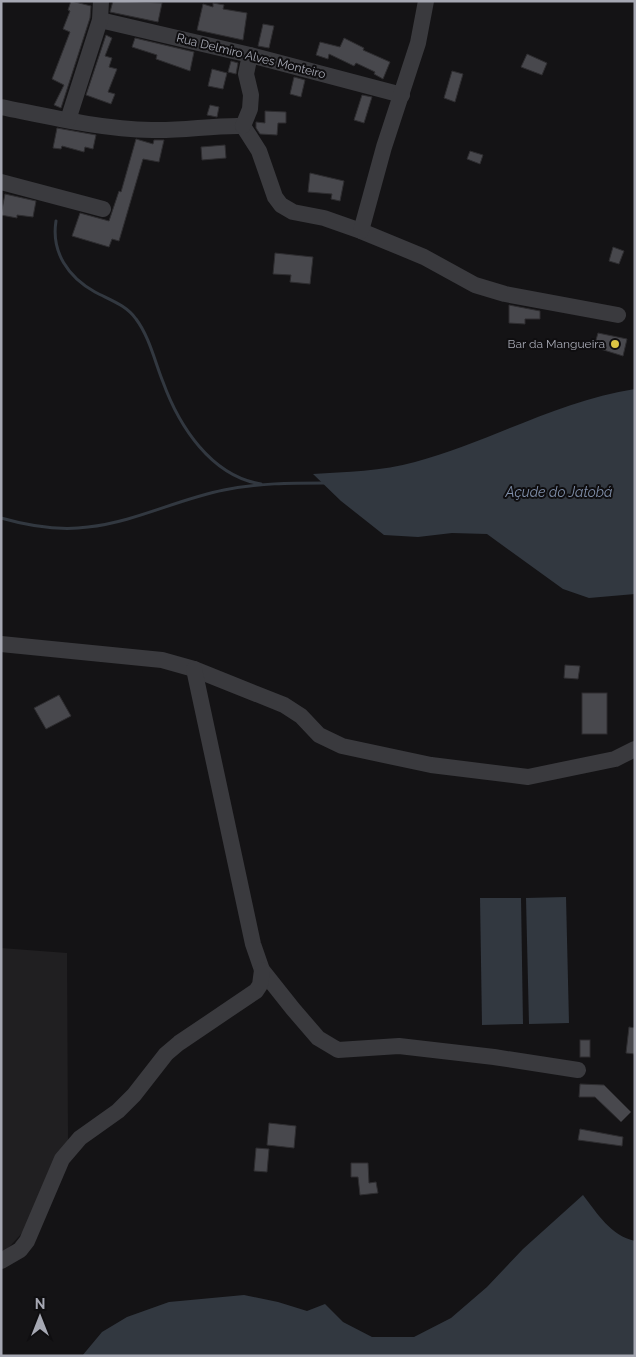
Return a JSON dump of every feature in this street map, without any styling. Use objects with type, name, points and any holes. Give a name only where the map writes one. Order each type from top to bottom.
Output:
[{"type":"street","points":[[68,120],[100,20],[101,1]]},
{"type":"street","points":[[361,231],[384,147],[418,43],[426,1]]},
{"type":"street","name":"Rua Delmiro Alves Monteiro","points":[[100,20],[250,55],[402,95]]},
{"type":"street","points":[[243,126],[250,109],[251,95],[246,74],[250,55]]},
{"type":"street","points":[[1,108],[93,125],[153,130],[215,125],[243,126]]},
{"type":"street","points":[[243,126],[259,151],[274,197],[281,205],[293,212],[324,218],[361,231],[424,257],[475,285],[505,294],[618,316]]},
{"type":"street","points":[[1,182],[103,209]]},
{"type":"street","points":[[1,644],[162,660],[194,668],[284,705],[301,716],[319,735],[342,746],[431,765],[528,777],[615,759],[635,749]]},
{"type":"street","points":[[194,668],[241,895],[262,970],[307,1027],[329,1047],[338,1050],[399,1046],[494,1057],[578,1070]]},
{"type":"street","points":[[1,1261],[20,1250],[27,1241],[62,1159],[70,1147],[118,1111],[134,1095],[166,1054],[179,1043],[256,991],[260,985],[262,970]]},
{"type":"shaded area","points":[[1,948],[67,953],[68,1141],[33,1221],[1,1256]]},
{"type":"water","name":"Açude do Jatobá","points":[[635,389],[635,594],[589,598],[563,589],[487,534],[452,533],[418,537],[384,535],[341,501],[313,474],[377,469],[415,462],[443,454],[551,412],[606,395]]},
{"type":"water","points":[[566,897],[569,1023],[529,1024],[526,898]]},
{"type":"water","points":[[480,898],[521,898],[523,1024],[482,1025]]},
{"type":"water","points":[[583,1195],[605,1223],[619,1234],[635,1241],[635,1356],[82,1356],[102,1332],[127,1317],[169,1302],[244,1295],[278,1302],[307,1311],[325,1304],[343,1322],[372,1337],[414,1337],[451,1318],[487,1287],[523,1249]]},
{"type":"building","points":[[71,1],[91,6],[90,18],[61,108],[54,105],[64,85],[52,79],[70,32],[63,29],[70,11],[68,10]]},
{"type":"building","points":[[113,1],[162,3],[158,22],[110,12]]},
{"type":"building","points":[[213,3],[224,5],[223,9],[247,13],[243,40],[197,30],[203,4],[213,7]]},
{"type":"building","points":[[263,24],[274,26],[269,48],[258,46]]},
{"type":"building","points":[[106,35],[112,38],[105,56],[112,58],[109,67],[117,69],[108,92],[115,94],[111,104],[86,95]]},
{"type":"building","points":[[135,38],[194,52],[190,71],[156,59],[157,55],[132,47]]},
{"type":"building","points":[[344,38],[364,48],[363,50],[390,62],[383,79],[374,74],[375,72],[356,63],[354,66],[329,54],[328,59],[316,55],[320,42],[340,47]]},
{"type":"building","points":[[527,54],[547,63],[542,75],[521,67]]},
{"type":"building","points":[[231,61],[238,63],[236,74],[228,72]]},
{"type":"building","points":[[212,69],[227,73],[223,89],[208,86]]},
{"type":"building","points":[[452,71],[463,74],[455,102],[444,98]]},
{"type":"building","points":[[294,77],[305,80],[301,97],[290,94]]},
{"type":"building","points":[[362,95],[372,97],[364,123],[354,120]]},
{"type":"building","points":[[210,105],[219,107],[217,117],[207,115]]},
{"type":"building","points":[[265,111],[286,112],[286,123],[278,123],[277,135],[260,134],[256,128],[256,122],[265,123]]},
{"type":"building","points":[[57,128],[96,135],[93,149],[85,147],[84,152],[62,146],[61,149],[53,148]]},
{"type":"building","points":[[136,139],[153,144],[154,140],[164,140],[159,162],[143,159],[119,241],[112,239],[109,247],[72,236],[80,213],[109,221],[119,191],[121,192]]},
{"type":"building","points":[[225,145],[226,158],[202,160],[201,147]]},
{"type":"building","points":[[470,151],[483,155],[480,164],[467,159]]},
{"type":"building","points":[[310,173],[344,181],[340,201],[331,199],[332,194],[308,192]]},
{"type":"building","points":[[5,194],[36,201],[33,217],[17,215],[17,218],[1,215]]},
{"type":"building","points":[[613,247],[624,251],[619,264],[609,261]]},
{"type":"building","points":[[275,253],[313,257],[310,284],[290,282],[291,275],[273,274]]},
{"type":"building","points":[[509,305],[540,311],[540,319],[525,319],[525,324],[509,323]]},
{"type":"building","points":[[598,333],[627,339],[623,356],[594,347]]},
{"type":"building","points":[[565,665],[580,666],[578,679],[564,678]]},
{"type":"building","points":[[582,693],[607,693],[607,734],[582,734]]},
{"type":"building","points":[[59,695],[71,716],[46,729],[34,708]]},
{"type":"building","points":[[629,1027],[635,1028],[635,1054],[626,1053]]},
{"type":"building","points":[[580,1040],[590,1040],[590,1057],[580,1057]]},
{"type":"building","points":[[580,1084],[604,1085],[631,1112],[621,1122],[595,1097],[579,1097]]},
{"type":"building","points":[[269,1123],[296,1126],[294,1148],[267,1145]]},
{"type":"building","points":[[580,1129],[623,1137],[622,1146],[578,1140]]},
{"type":"building","points":[[256,1148],[269,1149],[267,1172],[254,1171]]},
{"type":"building","points":[[351,1163],[368,1163],[369,1183],[376,1182],[378,1193],[360,1195],[358,1177],[351,1177]]},
{"type":"waterway","points":[[56,221],[56,243],[69,271],[85,286],[123,306],[141,326],[170,399],[188,432],[212,460],[227,471],[243,479],[261,484]]},
{"type":"waterway","points":[[1,518],[44,527],[88,527],[123,520],[207,494],[236,488],[275,484],[326,483]]},
{"type":"place","name":"Bar da Mangueira","points":[[615,344]]}]
